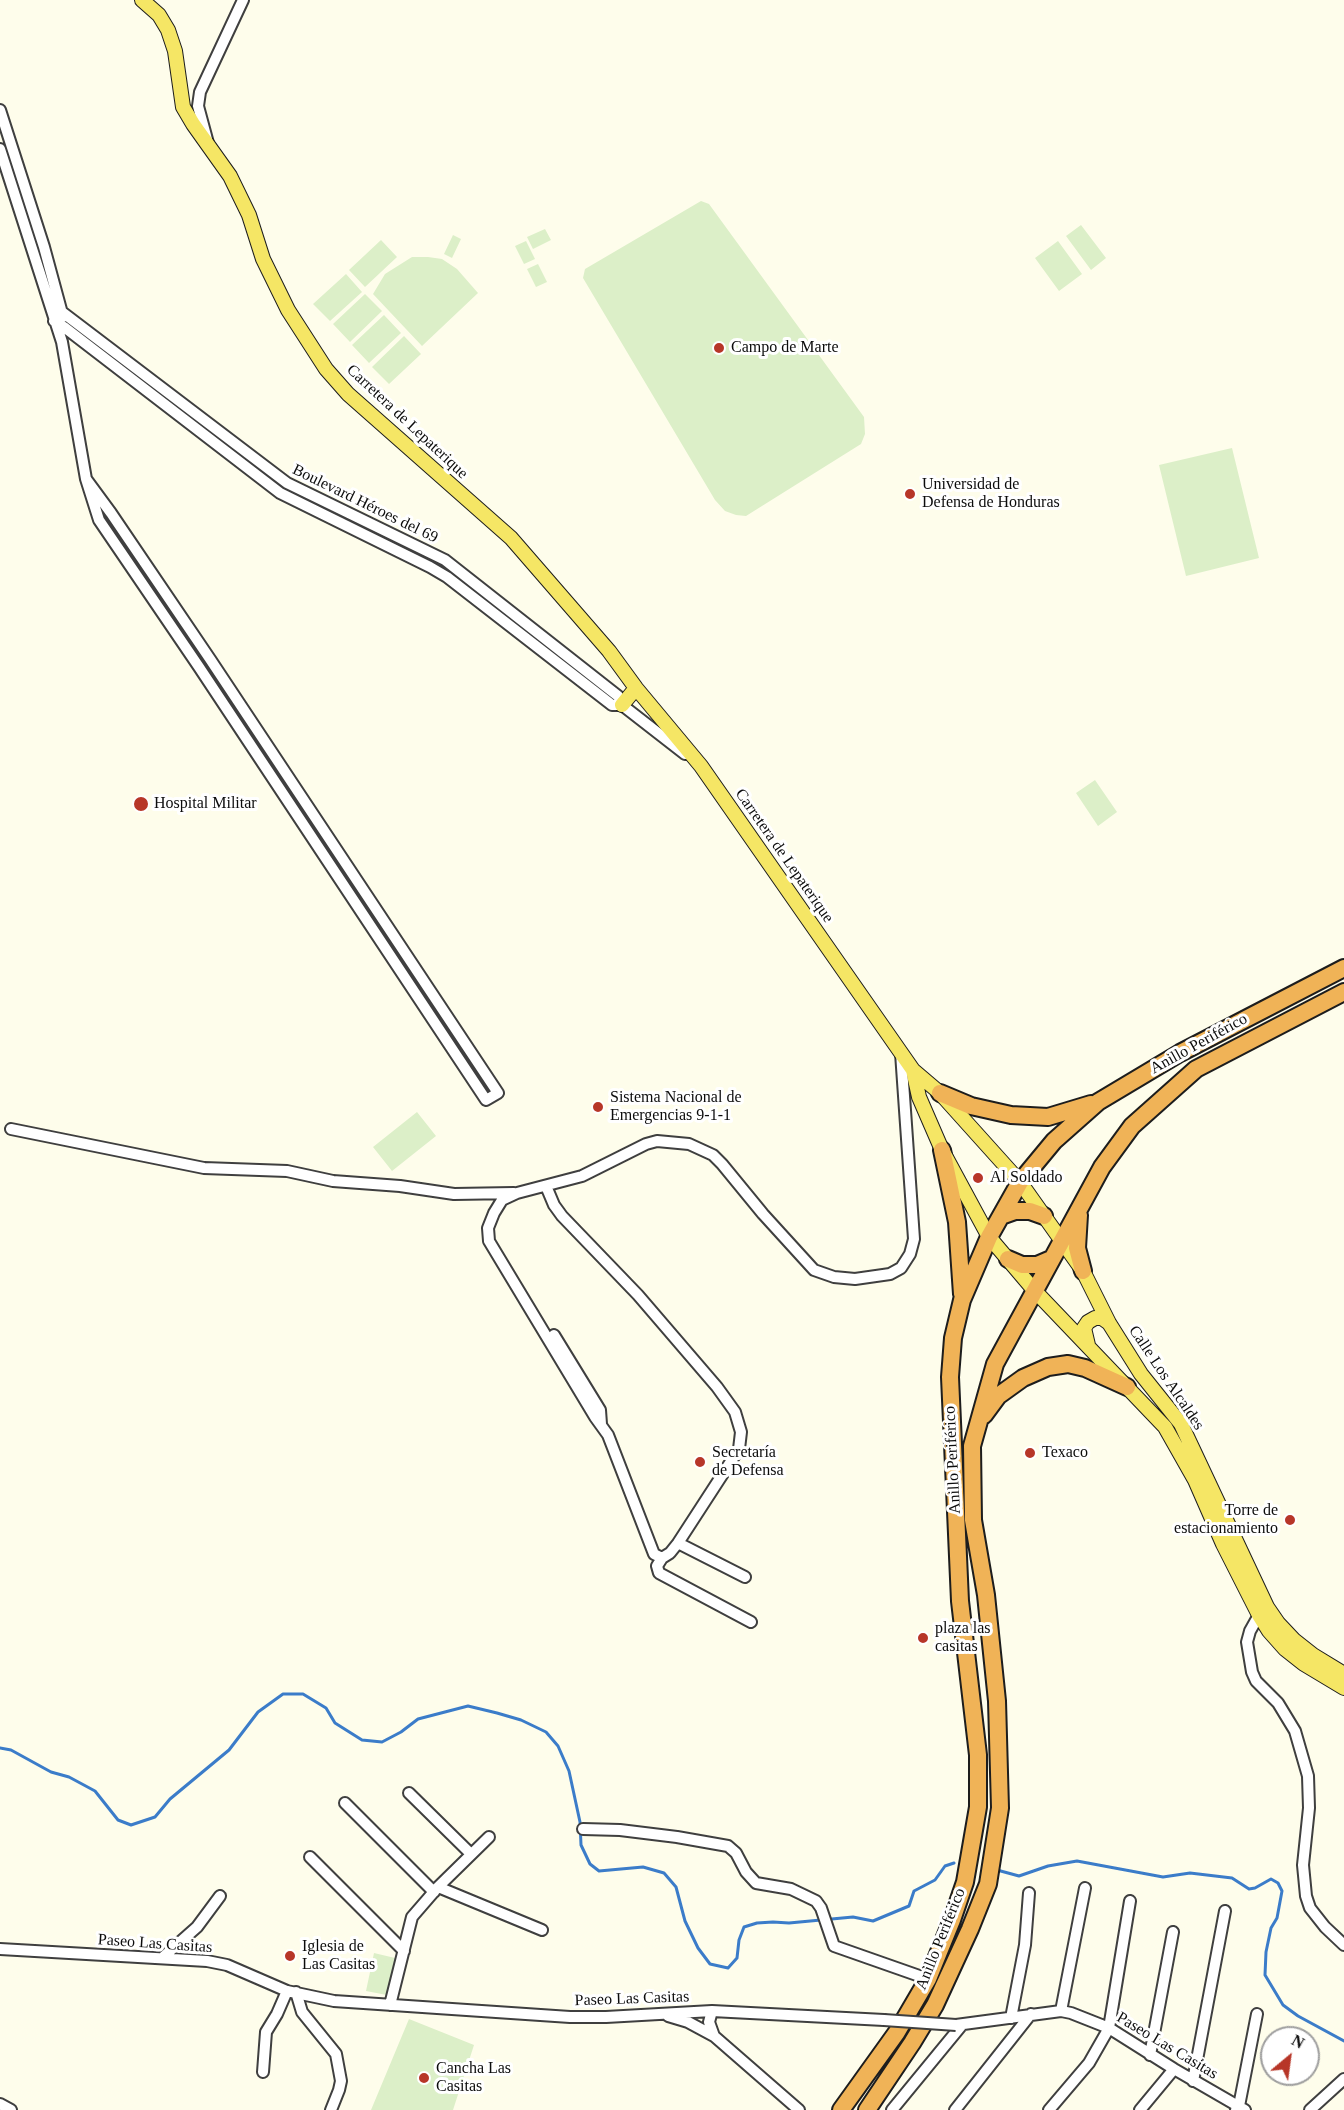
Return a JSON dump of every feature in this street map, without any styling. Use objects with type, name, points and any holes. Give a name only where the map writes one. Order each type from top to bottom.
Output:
[{"type":"highway","name":"Anillo Periférico","points":[[841,2110],[897,2032],[928,1979],[965,1882],[978,1807],[978,1755],[960,1600],[950,1377],[953,1338],[962,1300],[989,1237],[1020,1182],[1054,1141],[1098,1102],[1180,1053],[1344,968]]},
{"type":"highway","name":"Anillo Periférico","points":[[867,2110],[912,2043],[951,1973],[988,1884],[1000,1808],[997,1701],[994,1655],[973,1520],[972,1446],[995,1364],[1102,1167],[1132,1126],[1196,1069],[1344,992]]},
{"type":"highway","points":[[940,1093],[971,1106],[1011,1115],[1048,1117],[1098,1102]]},
{"type":"highway","points":[[942,1150],[957,1222],[962,1300]]},
{"type":"highway","points":[[1083,1270],[1077,1237],[1084,1199]]},
{"type":"highway","points":[[1001,1216],[1015,1211],[1030,1211],[1044,1216]]},
{"type":"highway","points":[[1008,1259],[1022,1265],[1037,1265],[1051,1260]]},
{"type":"highway","points":[[977,1426],[998,1396],[1023,1378],[1048,1367],[1068,1364],[1086,1368],[1127,1387]]},
{"type":"main road","name":"Carretera de Lepaterique","points":[[142,0],[159,15],[168,30],[175,51],[183,106],[230,176],[249,215],[263,259],[288,310],[326,369],[348,394],[511,538],[609,651],[636,688],[701,766],[913,1070],[940,1093],[1020,1182],[1062,1241]]},
{"type":"main road","points":[[622,705],[636,688]]},
{"type":"main road","name":"Carretera de Lepaterique","points":[[913,1070],[919,1097],[942,1150],[989,1237],[1034,1290]]},
{"type":"main road","name":"Calle Los Alcaldes","points":[[1062,1241],[1083,1270],[1109,1323],[1141,1374],[1181,1424],[1267,1607],[1294,1640],[1344,1674]]},
{"type":"main road","name":"Calle Los Alcaldes","points":[[1034,1290],[1170,1435],[1195,1480],[1258,1616],[1285,1649],[1304,1664],[1344,1688]]},
{"type":"main road","points":[[1090,1349],[1084,1336],[1084,1328],[1088,1322],[1095,1318],[1102,1318],[1109,1323]]},
{"type":"street","points":[[208,143],[198,106],[200,92],[243,0]]},
{"type":"street","points":[[0,110],[62,312],[59,324]]},
{"type":"street","points":[[0,148],[51,307],[59,324],[86,479],[99,520],[486,1100],[498,1093],[210,659],[86,479]]},
{"type":"street","name":"Boulevard Héroes del 69","points":[[51,307],[62,312],[287,483],[445,560],[618,696],[622,705],[701,766]]},
{"type":"street","name":"Boulevard Héroes del 69","points":[[59,324],[280,493],[438,572],[612,705],[622,705]]},
{"type":"street","points":[[662,1558],[654,1554],[602,1424],[595,1417],[489,1241],[488,1228],[494,1213],[502,1200],[517,1193],[582,1176],[646,1144],[657,1141],[689,1144],[713,1155],[723,1164],[763,1214],[814,1270],[834,1277],[855,1279],[890,1274],[901,1268],[910,1254],[914,1239],[901,1053]]},
{"type":"street","points":[[11,1129],[204,1168],[287,1171],[333,1181],[400,1186],[454,1194],[517,1193]]},
{"type":"street","points":[[546,1186],[554,1205],[562,1216],[681,1342],[735,1412],[741,1432],[739,1449],[678,1543],[657,1566],[659,1573],[751,1622]]},
{"type":"street","points":[[678,1543],[746,1577]]},
{"type":"street","points":[[1258,1616],[1247,1642],[1252,1672],[1256,1681],[1278,1703],[1295,1731],[1308,1776],[1309,1808],[1303,1865],[1306,1896],[1310,1908],[1325,1927],[1344,1945]]},
{"type":"street","points":[[409,1793],[471,1854]]},
{"type":"street","points":[[345,1803],[436,1890],[542,1930]]},
{"type":"street","points":[[583,1829],[620,1830],[728,1846],[736,1853],[746,1872],[756,1884],[802,1893],[816,1902],[821,1908],[834,1946],[928,1979]]},
{"type":"street","points":[[390,2005],[412,1917],[489,1837]]},
{"type":"street","points":[[310,1857],[404,1951]]},
{"type":"street","points":[[1061,2011],[1085,1888]]},
{"type":"street","points":[[1011,2018],[1025,1945],[1029,1893]]},
{"type":"street","points":[[162,1958],[196,1927],[220,1896]]},
{"type":"street","points":[[1049,2110],[1089,2063],[1109,2028],[1130,1901]]},
{"type":"street","points":[[1193,2081],[1225,1911]]},
{"type":"street","points":[[1150,2055],[1173,1932]]},
{"type":"street","name":"Paseo Las Casitas","points":[[0,1949],[207,1961],[227,1965],[292,1991],[334,2001],[570,2017],[712,2011],[958,2026],[1061,2011],[1109,2028],[1240,2109]]},
{"type":"street","points":[[263,2072],[266,2032],[292,1991]]},
{"type":"street","points":[[292,1991],[302,2012],[336,2054],[341,2081],[331,2110]]},
{"type":"street","points":[[712,2011],[709,2022],[714,2036]]},
{"type":"street","points":[[656,2013],[688,2022],[714,2036],[799,2110]]},
{"type":"street","points":[[955,2110],[1031,2014]]},
{"type":"street","points":[[1240,2109],[1257,2014]]},
{"type":"street","points":[[892,2110],[958,2026]]},
{"type":"street","points":[[1140,2110],[1174,2069]]},
{"type":"street","points":[[1310,2110],[1344,2079]]},
{"type":"street","points":[[0,2104],[11,2110]]},
{"type":"street","points":[[867,2110],[873,2110]]},
{"type":"green space","name":"Campo de Marte","points":[[701,201],[709,204],[864,417],[865,434],[861,444],[746,516],[725,511],[715,500],[583,278],[585,269]]},
{"type":"green space","points":[[1081,225],[1106,258],[1091,270],[1066,236]]},
{"type":"green space","points":[[545,229],[551,240],[533,249],[527,237]]},
{"type":"green space","points":[[453,235],[461,239],[452,258],[444,254]]},
{"type":"green space","points":[[381,240],[397,257],[365,287],[349,270]]},
{"type":"green space","points":[[526,241],[535,259],[524,264],[515,246]]},
{"type":"green space","points":[[1058,241],[1082,274],[1059,291],[1035,258]]},
{"type":"green space","points":[[412,257],[442,259],[457,269],[478,293],[422,346],[373,294],[385,274]]},
{"type":"green space","points":[[538,264],[547,282],[536,287],[527,269]]},
{"type":"green space","points":[[346,274],[362,292],[330,321],[313,304]]},
{"type":"green space","points":[[365,294],[382,311],[350,342],[333,324]]},
{"type":"green space","points":[[384,315],[401,333],[369,363],[352,345]]},
{"type":"green space","points":[[404,336],[421,354],[389,384],[372,367]]},
{"type":"green space","points":[[1232,448],[1259,558],[1186,576],[1159,465]]},
{"type":"green space","points":[[1095,780],[1117,812],[1098,826],[1076,793]]},
{"type":"green space","points":[[417,1112],[436,1136],[392,1171],[373,1147]]},
{"type":"green space","points":[[374,1953],[395,1958],[387,1995],[366,1991]]},
{"type":"green space","name":"Cancha Las Casitas","points":[[409,2019],[474,2045],[453,2110],[371,2110]]},
{"type":"waterway","points":[[0,1748],[11,1750],[51,1772],[69,1777],[95,1791],[118,1820],[131,1825],[155,1817],[170,1799],[229,1750],[258,1712],[283,1694],[303,1694],[326,1708],[335,1723],[362,1740],[382,1742],[401,1732],[418,1719],[468,1706],[521,1720],[546,1732],[558,1746],[569,1771],[580,1822],[581,1845],[590,1864],[599,1871],[643,1867],[664,1873],[676,1887],[685,1921],[698,1948],[710,1964],[728,1968],[737,1958],[739,1940],[744,1927],[757,1923],[789,1923],[853,1917],[873,1921],[909,1906],[914,1891],[935,1880],[945,1866],[954,1863]]},
{"type":"waterway","points":[[997,1870],[1019,1876],[1048,1866],[1077,1861],[1163,1877],[1190,1873],[1232,1878],[1249,1889],[1271,1879],[1278,1883],[1282,1891],[1277,1918],[1271,1928],[1266,1952],[1265,1975],[1283,2005],[1298,2016],[1344,2041]]},
{"type":"place","name":"Campo de Marte","points":[[719,348]]},
{"type":"place","name":"Universidad de Defensa de Honduras","points":[[910,494]]},
{"type":"place","name":"Hospital Militar","points":[[141,804]]},
{"type":"place","name":"Sistema Nacional de Emergencias 9-1-1","points":[[598,1107]]},
{"type":"place","name":"Al Soldado","points":[[978,1178]]},
{"type":"place","name":"Texaco","points":[[1030,1453]]},
{"type":"place","name":"Secretaría de Defensa","points":[[700,1462]]},
{"type":"place","name":"Torre de estacionamiento","points":[[1290,1520]]},
{"type":"place","name":"plaza las casitas","points":[[923,1638]]},
{"type":"place","name":"Iglesia de Las Casitas","points":[[290,1956]]},
{"type":"place","name":"Cancha Las Casitas","points":[[424,2078]]}]
